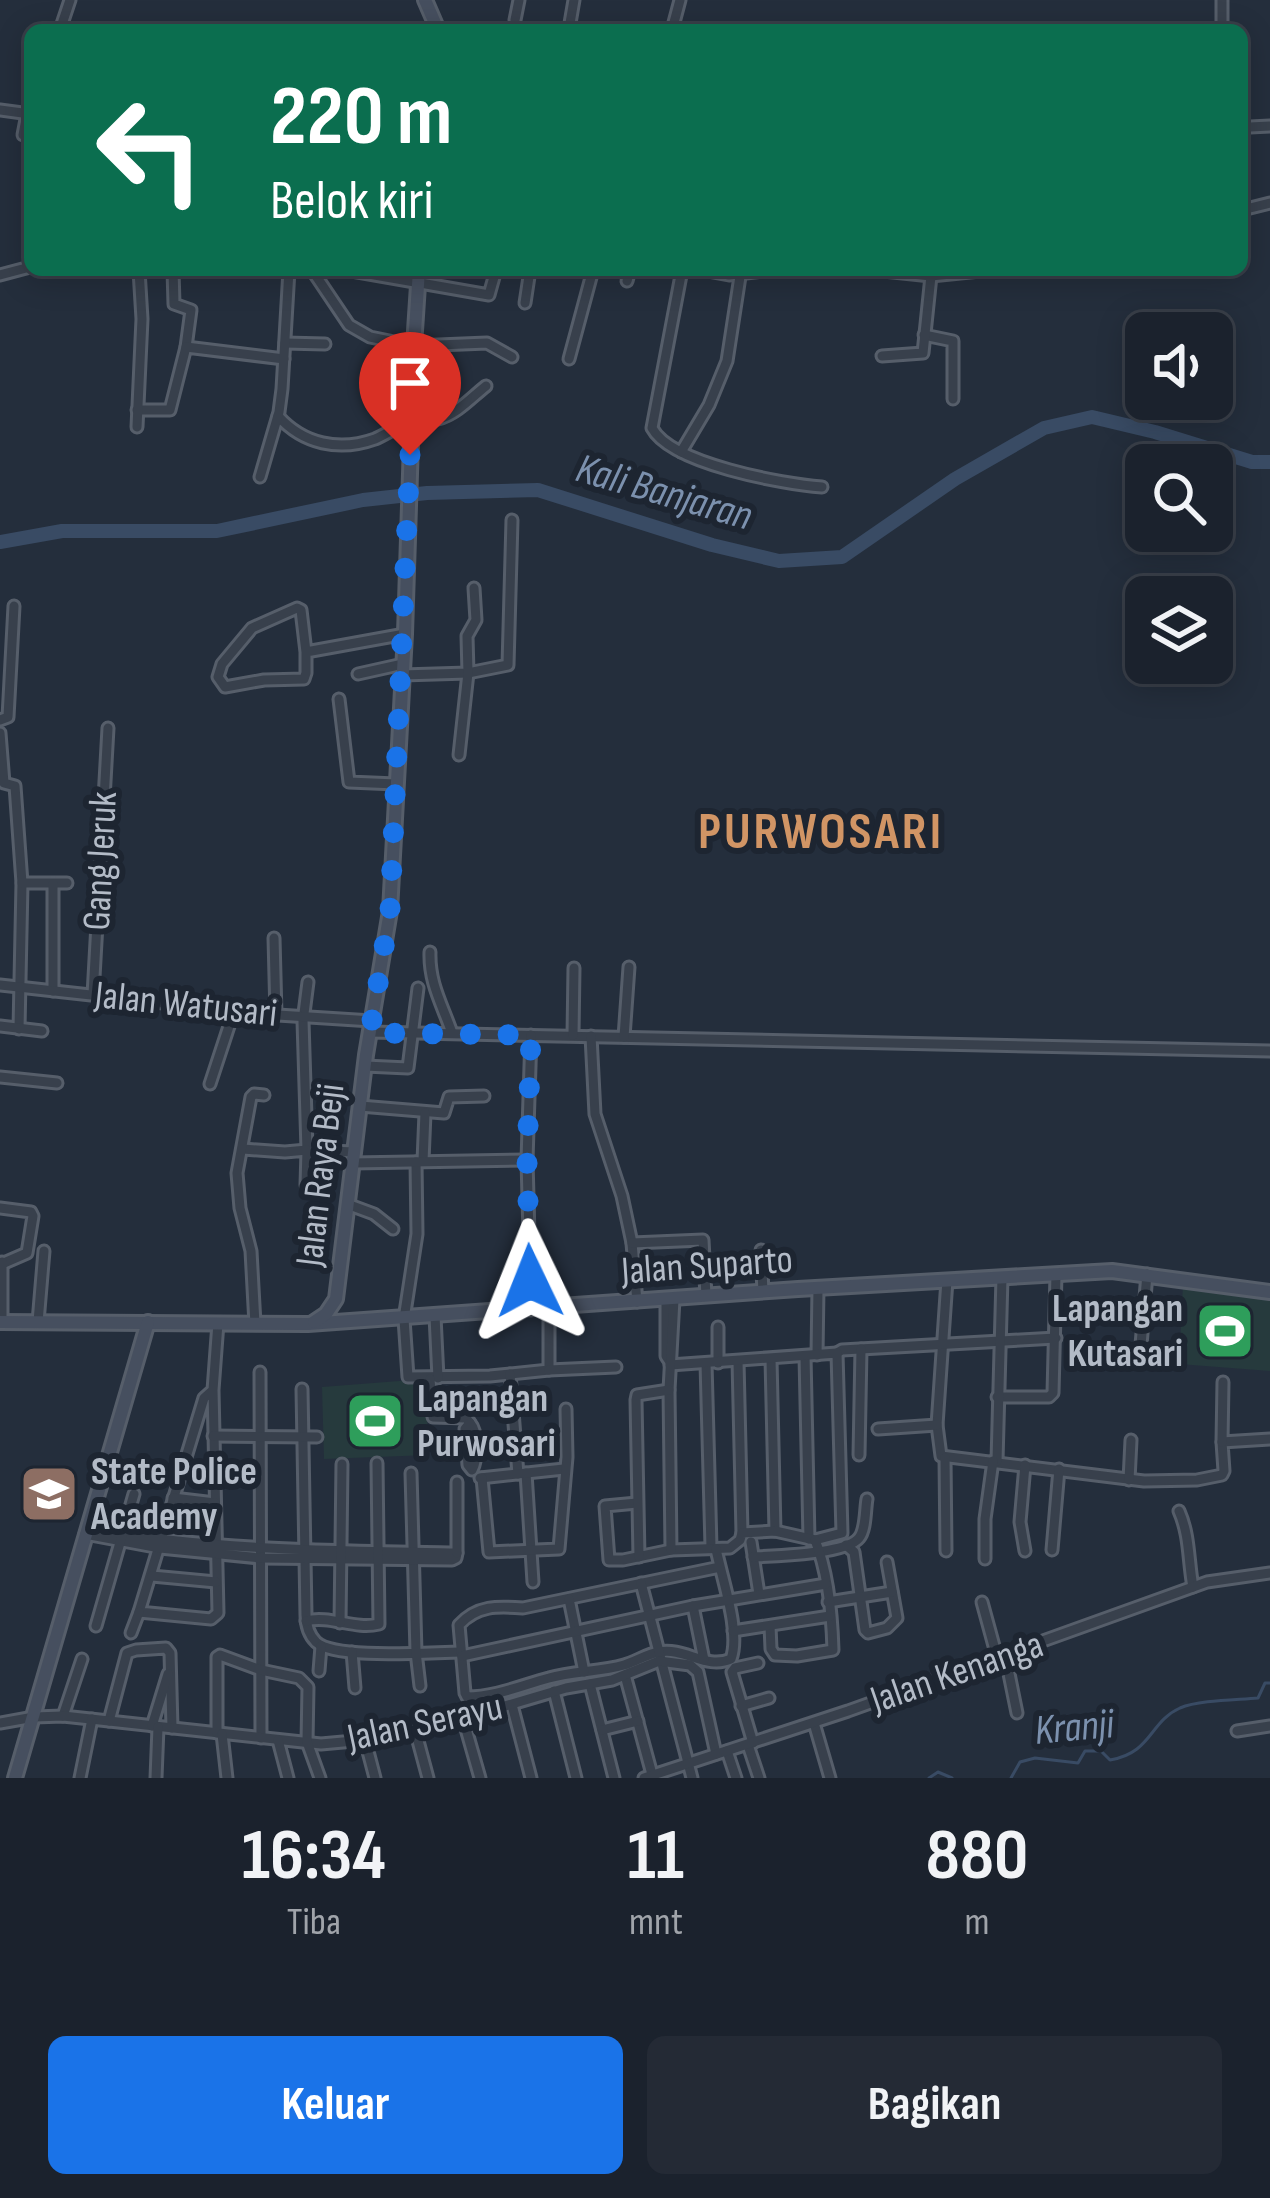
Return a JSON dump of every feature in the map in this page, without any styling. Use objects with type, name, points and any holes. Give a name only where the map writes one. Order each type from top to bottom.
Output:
[{"type":"street","points":[[515,20],[519,0]]},
{"type":"street","points":[[1250,127],[1270,126]]},
{"type":"street","points":[[23,135],[24,131]]},
{"type":"street","points":[[136,427],[140,276]]},
{"type":"street","points":[[137,410],[169,411],[191,309],[174,304],[173,276]]},
{"type":"street","points":[[260,477],[278,416],[290,276]]},
{"type":"street","points":[[316,276],[343,316],[370,337],[414,346],[487,343],[512,357]]},
{"type":"street","points":[[419,277],[489,295],[494,276]]},
{"type":"street","points":[[525,303],[529,276]]},
{"type":"street","points":[[569,359],[591,276]]},
{"type":"street","points":[[681,276],[652,428],[658,438],[681,452],[738,473],[822,487]]},
{"type":"street","points":[[681,452],[727,361],[740,276]]},
{"type":"street","points":[[882,356],[923,352],[932,276]]},
{"type":"street","name":"Jalan Raya Beji","points":[[336,1299],[390,910],[419,277]]},
{"type":"street","points":[[923,335],[954,342],[952,399]]},
{"type":"street","points":[[285,343],[325,344]]},
{"type":"street","points":[[186,347],[284,359]]},
{"type":"street","points":[[278,416],[310,441],[340,445],[368,441],[412,421],[446,417],[486,386]]},
{"type":"street","points":[[358,674],[468,673],[508,665],[512,520]]},
{"type":"street","points":[[459,755],[467,636],[476,620],[474,588]]},
{"type":"street","points":[[0,721],[8,717],[14,606]]},
{"type":"street","points":[[297,608],[306,652],[304,679],[224,687],[218,677],[222,664],[252,628],[297,608]]},
{"type":"street","points":[[306,652],[404,634]]},
{"type":"street","points":[[339,699],[349,782],[396,784]]},
{"type":"street","name":"Gang Jeruk","points":[[93,995],[108,728]]},
{"type":"street","points":[[0,734],[4,783],[15,786],[22,884],[19,1029]]},
{"type":"street","points":[[22,884],[67,883]]},
{"type":"street","points":[[53,884],[53,991]]},
{"type":"street","points":[[274,938],[276,1015]]},
{"type":"street","points":[[430,952],[431,982],[452,1033]]},
{"type":"street","points":[[624,1036],[629,967]]},
{"type":"street","points":[[573,1035],[574,968]]},
{"type":"street","points":[[306,1185],[304,1018],[308,982]]},
{"type":"street","name":"Jalan Watusari","points":[[0,985],[411,1033],[1270,1051]]},
{"type":"street","points":[[365,1066],[409,1068],[418,988]]},
{"type":"street","points":[[210,1084],[234,1011]]},
{"type":"street","points":[[0,1026],[42,1031]]},
{"type":"street","points":[[531,1035],[527,1160],[531,1310]]},
{"type":"street","points":[[591,1036],[597,1125],[622,1196],[637,1302]]},
{"type":"street","points":[[0,1077],[57,1083]]},
{"type":"street","points":[[255,1324],[251,1251],[237,1173],[250,1097],[264,1094]]},
{"type":"street","points":[[360,1106],[444,1113],[449,1097],[484,1096]]},
{"type":"street","points":[[425,1113],[417,1234],[404,1319],[408,1377],[616,1367]]},
{"type":"street","points":[[243,1149],[308,1150],[419,1162],[527,1160]]},
{"type":"street","points":[[347,1204],[374,1214],[394,1229]]},
{"type":"street","points":[[0,1208],[33,1216],[27,1253],[2,1262],[1,1322]]},
{"type":"street","points":[[632,1243],[703,1240],[706,1296]]},
{"type":"street","points":[[761,1250],[763,1292]]},
{"type":"street","points":[[38,1322],[44,1251]]},
{"type":"street","name":"Jalan Suparto","points":[[1,1322],[363,1322],[1112,1270],[1270,1292]]},
{"type":"street","points":[[998,1396],[1052,1396],[1056,1274]]},
{"type":"street","points":[[1142,1346],[1147,1274]]},
{"type":"street","points":[[986,1559],[1002,1277]]},
{"type":"street","points":[[947,1280],[938,1425],[940,1454],[945,1458],[1169,1483],[1222,1475],[1223,1382]]},
{"type":"street","points":[[770,1626],[775,1655],[834,1648],[820,1552],[812,1539],[811,1356],[818,1288]]},
{"type":"street","points":[[308,1324],[326,1314],[336,1299],[347,1316],[363,1322]]},
{"type":"street","points":[[670,1299],[671,1550]]},
{"type":"street","points":[[549,1308],[549,1370]]},
{"type":"street","points":[[435,1316],[433,1417],[466,1418],[470,1423],[476,1477],[564,1469]]},
{"type":"street","points":[[15,1778],[148,1322]]},
{"type":"street","points":[[139,1612],[216,1618],[212,1390],[218,1323]]},
{"type":"street","points":[[718,1327],[712,1363],[713,1548],[719,1567],[727,1600],[735,1654],[716,1664],[680,1653],[658,1656],[509,1691],[467,1696],[459,1625],[472,1614],[500,1605],[523,1608],[719,1567]]},
{"type":"street","points":[[670,1364],[1056,1338]]},
{"type":"street","points":[[859,1455],[861,1349]]},
{"type":"street","points":[[637,1503],[605,1506],[609,1560],[736,1545],[775,1531],[812,1539],[842,1533],[837,1354]]},
{"type":"street","points":[[771,1359],[775,1531]]},
{"type":"street","points":[[738,1361],[746,1538],[759,1594]]},
{"type":"street","points":[[260,1372],[261,1738]]},
{"type":"street","points":[[510,1374],[533,1582]]},
{"type":"street","points":[[302,1389],[306,1621],[321,1646],[352,1652],[461,1654],[692,1606],[826,1584]]},
{"type":"street","points":[[131,1633],[204,1398],[212,1390]]},
{"type":"street","points":[[639,1557],[637,1394],[669,1390]]},
{"type":"street","points":[[482,1478],[489,1552],[557,1550],[567,1457],[566,1409]]},
{"type":"street","points":[[878,1430],[938,1425]]},
{"type":"street","points":[[213,1436],[317,1437]]},
{"type":"street","points":[[1222,1442],[1270,1439]]},
{"type":"street","points":[[1130,1480],[1131,1440]]},
{"type":"street","points":[[945,1458],[946,1551]]},
{"type":"street","points":[[306,1621],[322,1618],[352,1626],[380,1624],[377,1462]]},
{"type":"street","points":[[340,1623],[342,1465]]},
{"type":"street","points":[[1025,1465],[1020,1522],[1025,1551]]},
{"type":"street","points":[[1052,1550],[1059,1469]]},
{"type":"street","points":[[411,1473],[420,1686]]},
{"type":"street","points":[[86,1532],[261,1554],[457,1552],[457,1482]]},
{"type":"street","points":[[96,1626],[134,1494]]},
{"type":"street","points":[[172,1498],[215,1503]]},
{"type":"street","points":[[753,1557],[820,1552],[860,1538],[867,1499]]},
{"type":"street","points":[[1179,1511],[1189,1540],[1193,1587]]},
{"type":"street","points":[[846,1545],[854,1552],[868,1633],[896,1621],[887,1562]]},
{"type":"street","name":"Jalan Kenanga","points":[[650,1777],[1208,1582],[1270,1573]]},
{"type":"street","points":[[152,1576],[216,1582]]},
{"type":"street","points":[[641,1583],[692,1778]]},
{"type":"street","points":[[828,1602],[892,1592]]},
{"type":"street","points":[[569,1599],[584,1672]]},
{"type":"street","points":[[982,1602],[1017,1713]]},
{"type":"street","points":[[692,1606],[704,1660]]},
{"type":"street","points":[[733,1631],[830,1616]]},
{"type":"street","points":[[319,1671],[321,1646]]},
{"type":"street","points":[[109,1721],[129,1652],[166,1648],[170,1653],[172,1728]]},
{"type":"street","points":[[352,1652],[355,1688]]},
{"type":"street","points":[[227,1778],[219,1733],[220,1655],[305,1682],[307,1742],[320,1778]]},
{"type":"street","points":[[658,1656],[698,1672],[722,1752],[736,1778]]},
{"type":"street","name":"Jalan Serayu","points":[[0,1723],[63,1716],[335,1744],[364,1741],[625,1675],[658,1656]]},
{"type":"street","points":[[63,1716],[82,1659]]},
{"type":"street","points":[[758,1663],[732,1672],[759,1778]]},
{"type":"street","points":[[156,1778],[155,1727],[162,1688],[171,1670]]},
{"type":"street","points":[[625,1675],[650,1777]]},
{"type":"street","points":[[590,1684],[614,1778]]},
{"type":"street","points":[[554,1691],[576,1778]]},
{"type":"street","points":[[741,1706],[769,1698]]},
{"type":"street","points":[[512,1705],[531,1778]]},
{"type":"street","points":[[462,1715],[480,1778]]},
{"type":"street","points":[[80,1778],[92,1720]]},
{"type":"street","points":[[602,1730],[638,1721]]},
{"type":"street","points":[[814,1723],[830,1778]]},
{"type":"street","points":[[414,1726],[428,1778]]},
{"type":"street","points":[[1237,1731],[1270,1726]]},
{"type":"street","points":[[278,1740],[288,1778]]},
{"type":"street","points":[[364,1741],[375,1778]]},
{"type":"green space","name":"Lapangan Kutasari","points":[[1183,1284],[1270,1298],[1270,1371],[1179,1364]]},
{"type":"green space","name":"Lapangan Purwosari","points":[[425,1379],[429,1455],[324,1459],[322,1387]]},
{"type":"waterway","name":"Kali Banjaran","points":[[0,542],[62,531],[217,531],[363,500],[538,490],[779,561],[842,557],[955,479],[1044,428],[1092,417],[1252,462],[1270,462]]},
{"type":"waterway","name":"Kranji","points":[[1011,1778],[1020,1762],[1035,1758],[1078,1763],[1085,1751],[1101,1751],[1110,1760],[1124,1756],[1180,1708],[1258,1698],[1265,1683],[1270,1683]]},
{"type":"waterway","name":"Kranji","points":[[929,1778],[938,1772],[952,1778]]},
{"type":"place","name":"Lapangan Kutasari","points":[[1225,1331]]},
{"type":"place","name":"Lapangan Purwosari","points":[[375,1421]]},
{"type":"place","name":"State Police Academy","points":[[49,1494]]},
{"type":"district","name":"PURWOSARI","points":[[821,832]]},
{"type":"route","points":[[410,455],[390,910],[370,1033],[531,1035],[530,1281]]}]
